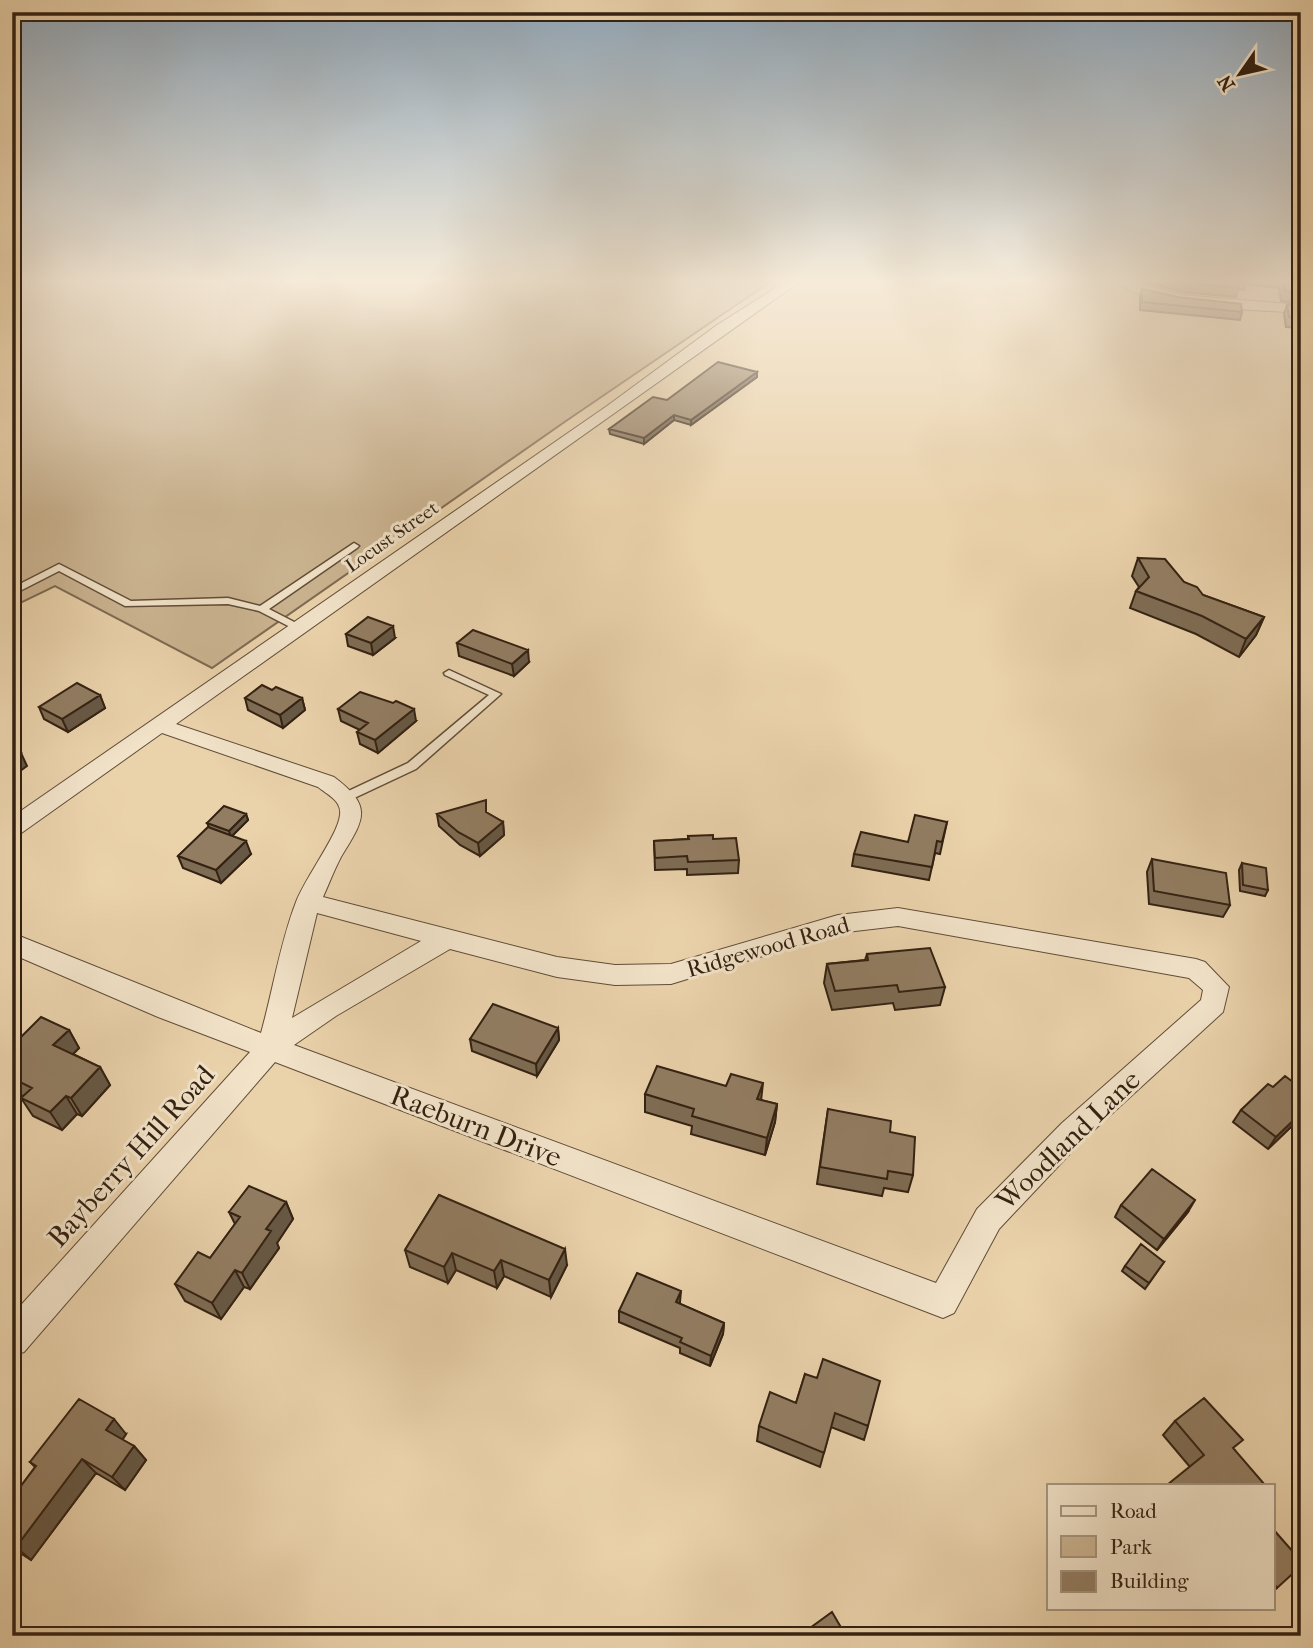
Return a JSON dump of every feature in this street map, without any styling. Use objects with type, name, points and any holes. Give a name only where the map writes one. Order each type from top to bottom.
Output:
[{"type":"street","name":"Locust Street","points":[[12,828],[683,357]]},
{"type":"street","points":[[159,725],[326,782],[346,797]]},
{"type":"street","name":"Bayberry Hill Road","points":[[271,1046],[308,902],[330,856],[348,830],[352,812],[346,797]]},
{"type":"street","name":"Ridgewood Road","points":[[308,902],[556,967],[615,975],[671,974],[838,924],[898,916],[1196,969],[1216,987],[1215,997]]},
{"type":"street","name":"Bayberry Hill Road","points":[[12,1340],[271,1046],[327,1008],[449,937]]},
{"type":"street","name":"Raeburn Drive","points":[[12,943],[167,1009],[271,1046],[774,1241],[943,1302]]},
{"type":"street","name":"Woodland Lane","points":[[943,1302],[988,1219],[1072,1132],[1214,1005],[1215,997]]},
{"type":"lane","points":[[262,609],[354,546]]},
{"type":"lane","points":[[12,592],[59,567],[129,604],[228,601],[262,609],[298,628]]},
{"type":"lane","points":[[346,797],[412,766],[496,694],[449,673]]},
{"type":"green space","points":[[12,357],[660,357],[212,668],[55,586],[12,607]]},
{"type":"building","points":[[718,362],[757,372],[691,420],[674,415],[644,438],[609,429],[653,397],[667,400]]},
{"type":"building","points":[[1138,558],[1165,559],[1184,582],[1197,587],[1203,595],[1264,617],[1246,639],[1202,616],[1136,591],[1149,577]]},
{"type":"building","points":[[368,617],[393,626],[371,643],[346,634]]},
{"type":"building","points":[[473,630],[528,650],[512,664],[457,643]]},
{"type":"building","points":[[77,683],[100,695],[62,719],[39,707]]},
{"type":"building","points":[[262,685],[272,690],[276,687],[302,698],[280,715],[245,698]]},
{"type":"building","points":[[360,692],[393,703],[396,701],[414,709],[375,740],[357,732],[368,723],[338,709]]},
{"type":"building","points":[[12,750],[21,753],[12,760]]},
{"type":"building","points":[[486,800],[486,812],[503,822],[478,843],[458,832],[437,814]]},
{"type":"building","points":[[224,806],[246,814],[229,831],[207,823]]},
{"type":"building","points":[[915,815],[947,822],[942,842],[937,841],[932,867],[854,854],[861,832],[908,842]]},
{"type":"building","points":[[208,827],[246,841],[216,870],[178,856]]},
{"type":"building","points":[[713,835],[713,839],[736,838],[739,860],[688,862],[687,856],[655,858],[654,841]]},
{"type":"building","points":[[1152,859],[1226,873],[1230,905],[1154,891]]},
{"type":"building","points":[[1242,863],[1266,868],[1268,890],[1243,885]]},
{"type":"building","points":[[930,948],[945,987],[899,992],[897,985],[835,991],[827,964],[868,960],[867,954]]},
{"type":"building","points":[[493,1004],[558,1028],[536,1064],[470,1039]]},
{"type":"building","points":[[41,1017],[69,1030],[53,1045],[100,1067],[71,1098],[66,1096],[50,1112],[21,1098],[32,1088],[12,1078],[12,1046]]},
{"type":"building","points":[[657,1066],[726,1086],[731,1074],[763,1083],[757,1099],[777,1104],[767,1138],[692,1116],[694,1109],[645,1094]]},
{"type":"building","points":[[1285,1076],[1301,1088],[1301,1097],[1296,1102],[1301,1105],[1301,1113],[1276,1137],[1241,1110],[1268,1084],[1273,1087]]},
{"type":"building","points":[[828,1109],[891,1121],[890,1132],[915,1137],[913,1175],[888,1171],[887,1179],[820,1167]]},
{"type":"building","points":[[1152,1169],[1195,1200],[1164,1239],[1121,1205]]},
{"type":"building","points":[[249,1186],[286,1202],[266,1229],[271,1231],[242,1273],[235,1270],[212,1303],[175,1284],[198,1252],[210,1258],[240,1217],[229,1212]]},
{"type":"building","points":[[439,1195],[565,1249],[549,1280],[501,1260],[494,1271],[452,1253],[444,1267],[405,1250]]},
{"type":"building","points":[[1141,1244],[1164,1262],[1149,1283],[1125,1266]]},
{"type":"building","points":[[637,1273],[681,1291],[676,1302],[724,1323],[711,1356],[680,1342],[682,1338],[619,1311]]},
{"type":"building","points":[[823,1359],[880,1381],[868,1426],[835,1413],[824,1453],[759,1426],[770,1392],[796,1403],[805,1374],[817,1378]]},
{"type":"building","points":[[1204,1398],[1243,1440],[1233,1448],[1264,1484],[1168,1484],[1204,1455],[1175,1421]]},
{"type":"building","points":[[79,1399],[114,1419],[106,1430],[134,1446],[112,1477],[82,1459],[16,1547],[12,1545],[12,1498],[36,1466],[30,1462]]},
{"type":"building","points":[[1274,1530],[1301,1561],[1301,1566],[1277,1588],[1274,1584]]},
{"type":"building","points":[[832,1612],[846,1636],[799,1636]]}]
